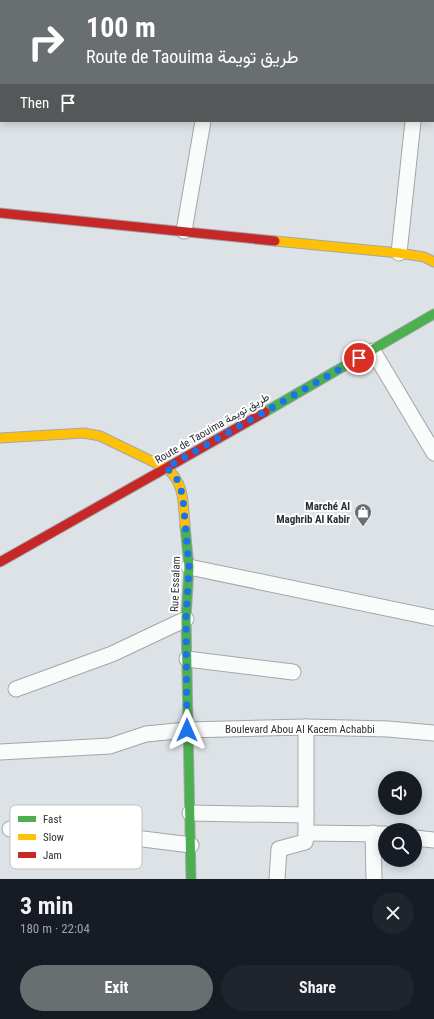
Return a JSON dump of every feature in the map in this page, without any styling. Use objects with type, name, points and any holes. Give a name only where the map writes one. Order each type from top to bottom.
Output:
[{"type":"street","points":[[184,231],[203,122]]},
{"type":"street","points":[[398,253],[413,122]]},
{"type":"street","points":[[0,213],[398,253],[424,257],[434,262]]},
{"type":"street","name":"Route de Taouima طريق تويمة","points":[[0,562],[372,351],[434,314]]},
{"type":"street","points":[[372,351],[434,453]]},
{"type":"street","points":[[0,438],[84,433],[94,435],[166,468]]},
{"type":"street","name":"Rue Essalam","points":[[166,468],[174,474],[180,485],[183,499],[189,567],[186,619],[191,879]]},
{"type":"street","points":[[189,567],[434,618]]},
{"type":"street","points":[[16,689],[112,654],[186,619]]},
{"type":"street","points":[[187,659],[293,672]]},
{"type":"street","points":[[277,879],[278,850],[306,841],[306,728]]},
{"type":"street","name":"Boulevard Abou Al Kacem Achabbi","points":[[0,752],[110,746],[146,734],[187,730],[306,728],[388,729],[434,734]]},
{"type":"street","points":[[190,813],[306,815]]},
{"type":"street","points":[[306,833],[378,833]]},
{"type":"street","points":[[142,839],[191,845]]},
{"type":"street","points":[[422,839],[434,840]]},
{"type":"street","points":[[374,879],[378,842]]},
{"type":"traffic: fast","points":[[265,412],[434,314]]},
{"type":"traffic: fast","points":[[185,526],[189,567],[186,619],[191,879]]},
{"type":"traffic: slow","points":[[275,241],[399,253],[424,257],[434,262]]},
{"type":"traffic: slow","points":[[0,438],[84,433],[100,436],[166,468],[172,474],[177,480],[182,494],[185,526]]},
{"type":"traffic: jam","points":[[0,213],[275,241]]},
{"type":"traffic: jam","points":[[0,562],[265,412]]},
{"type":"place","name":"Marché Al Maghrib Al Kabir","points":[[363,527]]},
{"type":"route","points":[[187,730],[186,619],[189,567],[183,499],[180,485],[174,474],[166,468],[359,358]]}]
